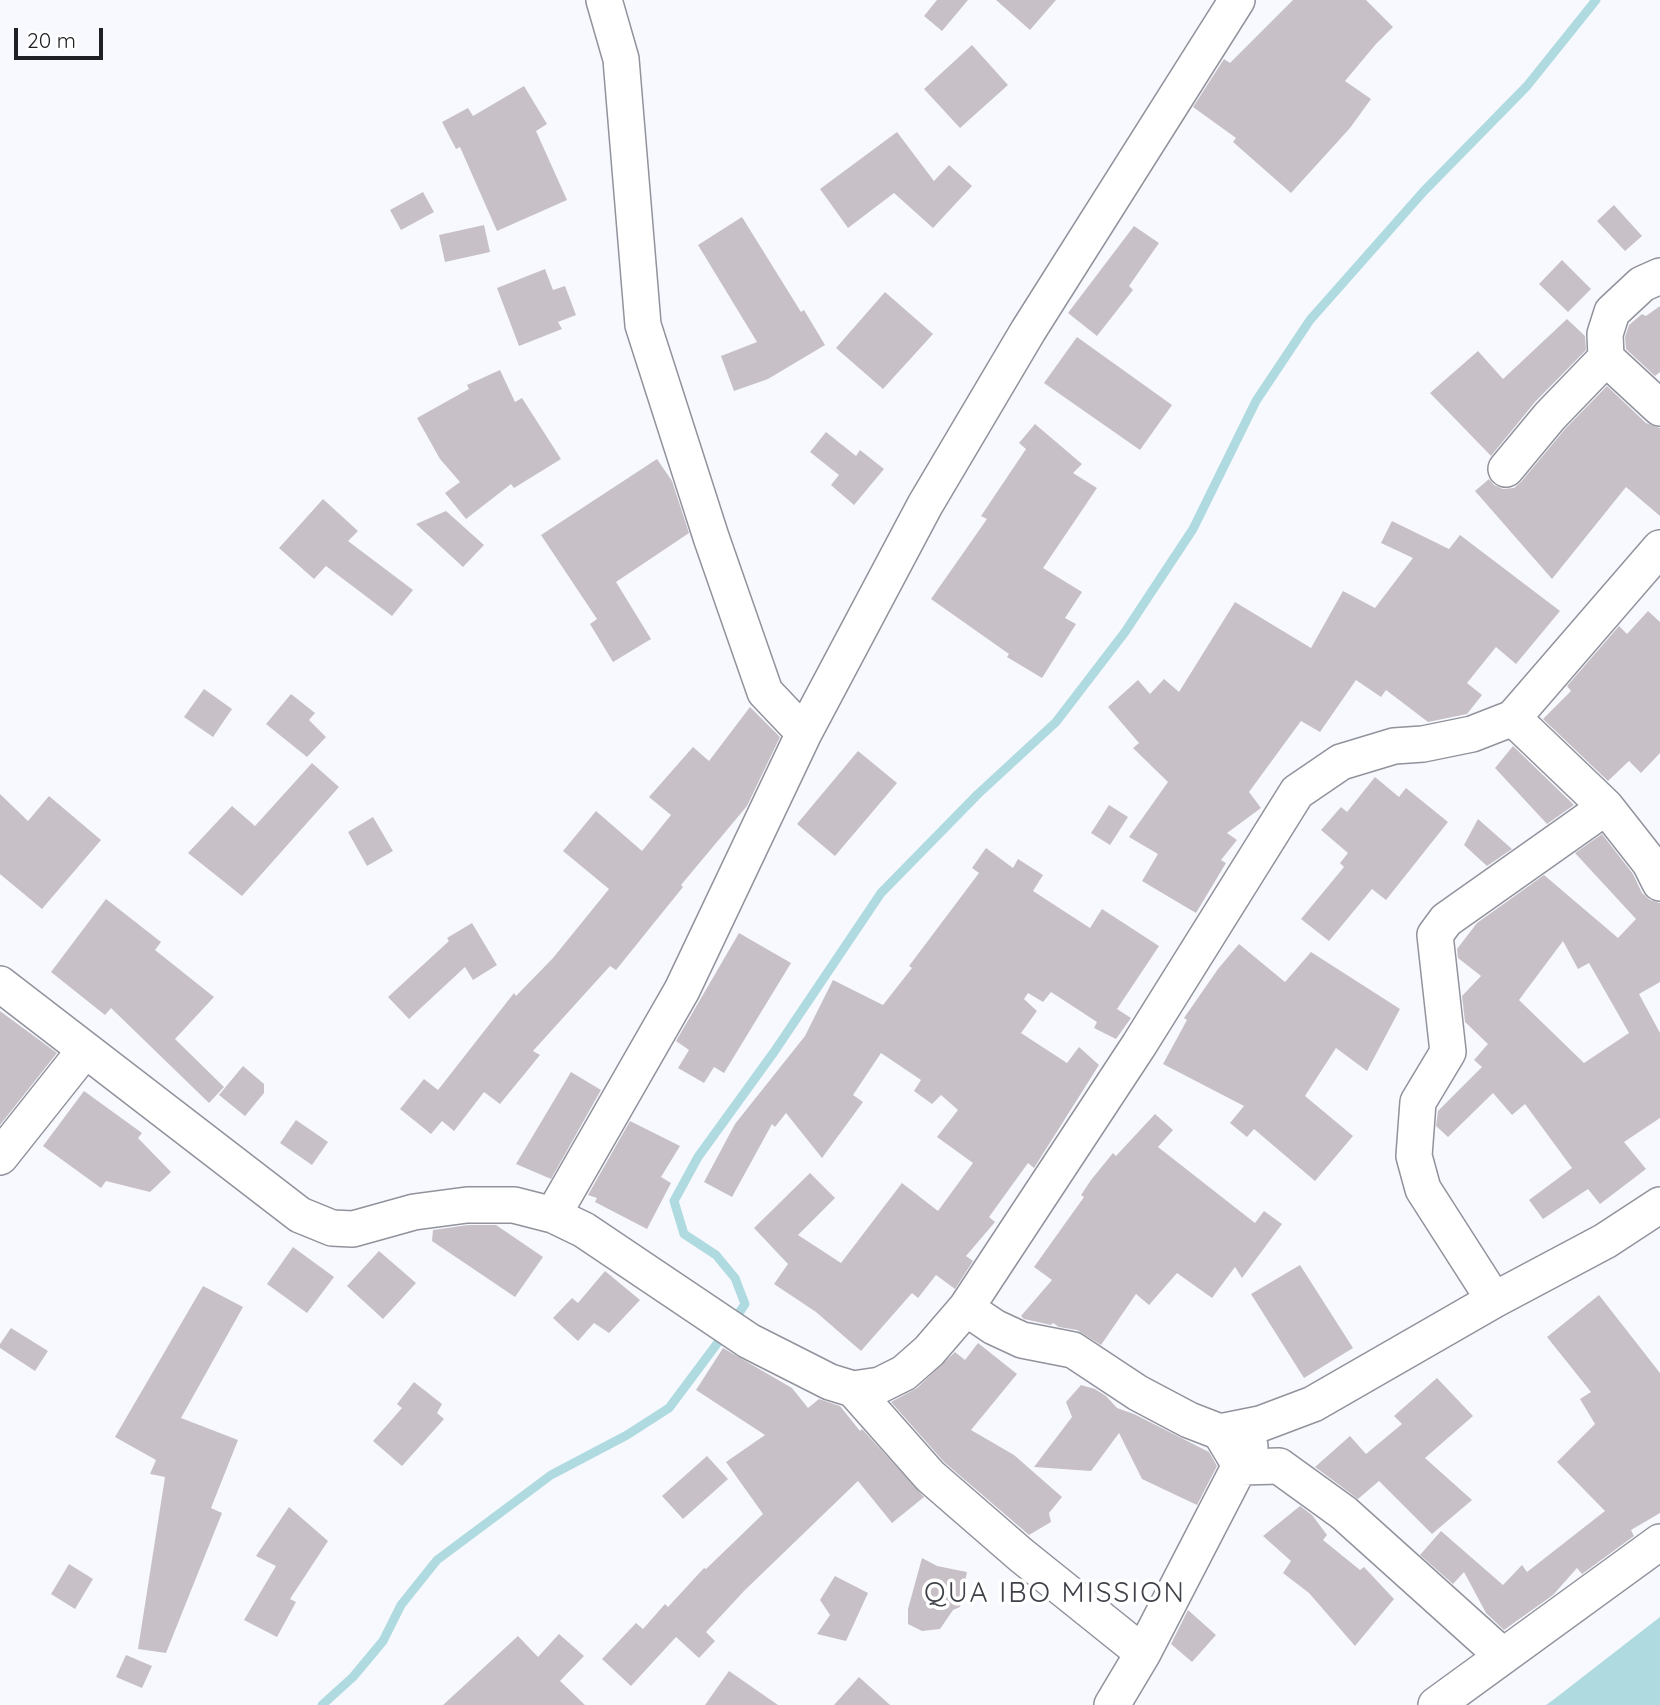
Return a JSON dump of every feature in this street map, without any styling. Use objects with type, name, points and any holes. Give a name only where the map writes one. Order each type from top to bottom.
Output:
[{"type":"street","points":[[604,0],[621,59],[643,325],[710,537],[765,692],[804,733]]},
{"type":"street","points":[[553,1215],[682,990],[804,733],[925,505],[1028,331],[1237,0]]},
{"type":"street","points":[[1660,276],[1642,284],[1612,312],[1605,334],[1606,358],[1660,408]]},
{"type":"street","points":[[1506,469],[1550,416],[1606,358]]},
{"type":"street","points":[[0,984],[300,1215],[332,1228],[353,1229],[414,1212],[467,1205],[514,1205],[553,1215],[584,1230],[745,1338],[830,1382],[853,1389],[880,1385],[904,1373],[929,1351],[966,1308],[1139,1045],[1297,792],[1341,762],[1394,746],[1423,744],[1472,734],[1513,718],[1660,548]]},
{"type":"street","points":[[1513,718],[1606,807],[1650,863],[1660,883]]},
{"type":"street","points":[[1494,1300],[1423,1189],[1413,1156],[1418,1102],[1448,1052],[1435,935],[1446,920],[1606,807]]},
{"type":"street","points":[[0,1157],[85,1050]]},
{"type":"street","points":[[966,1308],[994,1327],[1022,1340],[1073,1350],[1138,1393],[1220,1432],[1260,1424],[1313,1404],[1494,1300],[1605,1241],[1660,1205]]},
{"type":"street","points":[[853,1389],[930,1476],[1021,1555],[1143,1653]]},
{"type":"street","points":[[1112,1705],[1143,1653],[1241,1467],[1260,1424]]},
{"type":"street","points":[[1220,1432],[1241,1467]]},
{"type":"street","points":[[1241,1467],[1279,1466],[1344,1513],[1503,1656]]},
{"type":"street","points":[[1436,1705],[1660,1542]]},
{"type":"water","points":[[1660,1617],[1660,1705],[1546,1705],[1553,1700]]},
{"type":"building","points":[[937,0],[968,0],[942,31],[924,16]]},
{"type":"building","points":[[996,0],[1056,0],[1030,30]]},
{"type":"building","points":[[1293,0],[1366,0],[1393,27],[1345,81],[1371,99],[1350,128],[1291,193],[1233,142],[1236,138],[1193,107],[1224,59],[1230,63]]},
{"type":"building","points":[[972,45],[1008,85],[960,128],[924,89]]},
{"type":"building","points":[[524,86],[547,124],[536,131],[567,200],[497,231],[460,147],[456,149],[442,122],[468,108],[473,116]]},
{"type":"building","points":[[897,132],[934,181],[949,165],[972,186],[933,228],[894,193],[848,228],[820,189]]},
{"type":"building","points":[[423,192],[434,212],[401,230],[390,210]]},
{"type":"building","points":[[1614,205],[1642,236],[1625,251],[1597,221]]},
{"type":"building","points":[[742,217],[801,312],[804,310],[825,345],[768,379],[734,391],[721,356],[757,342],[698,245]]},
{"type":"building","points":[[484,225],[490,252],[445,262],[439,235]]},
{"type":"building","points":[[1134,226],[1159,243],[1129,286],[1133,290],[1097,336],[1068,313]]},
{"type":"building","points":[[1562,260],[1591,289],[1568,312],[1539,284]]},
{"type":"building","points":[[545,269],[553,290],[565,286],[576,315],[558,322],[562,329],[519,346],[497,288]]},
{"type":"building","points":[[885,292],[933,334],[883,389],[836,348]]},
{"type":"building","points":[[1660,306],[1660,372],[1655,376],[1626,349],[1625,337],[1629,325],[1642,314],[1646,316]]},
{"type":"building","points":[[1567,319],[1585,336],[1586,350],[1535,402],[1491,456],[1430,393],[1478,351],[1503,379]]},
{"type":"building","points":[[1077,337],[1172,405],[1140,450],[1044,383]]},
{"type":"building","points":[[500,370],[515,402],[522,398],[561,459],[514,488],[511,484],[466,519],[445,493],[460,482],[440,459],[417,418],[469,389],[467,385]]},
{"type":"building","points":[[1607,386],[1646,423],[1660,428],[1660,516],[1626,487],[1552,579],[1475,491],[1489,479],[1503,489],[1514,488]]},
{"type":"building","points":[[1035,424],[1082,464],[1073,473],[1097,488],[1043,568],[1082,592],[1065,618],[1076,624],[1042,678],[1007,657],[1009,654],[931,599],[987,519],[981,516],[1026,449],[1019,443]]},
{"type":"building","points":[[826,432],[856,456],[860,450],[884,469],[854,505],[831,485],[839,475],[810,452]]},
{"type":"building","points":[[657,459],[672,481],[689,533],[616,582],[651,639],[613,662],[590,624],[597,619],[541,535]]},
{"type":"building","points":[[323,499],[358,531],[348,541],[413,590],[392,616],[326,566],[314,579],[279,548]]},
{"type":"building","points":[[446,511],[484,545],[463,567],[416,524]]},
{"type":"building","points":[[1392,521],[1449,549],[1460,535],[1560,611],[1516,664],[1496,647],[1467,683],[1482,695],[1467,714],[1428,722],[1386,690],[1381,697],[1356,680],[1320,732],[1301,721],[1249,792],[1261,808],[1227,833],[1237,840],[1221,860],[1226,863],[1196,913],[1142,881],[1158,854],[1129,837],[1168,782],[1133,748],[1139,743],[1108,707],[1138,680],[1150,694],[1164,679],[1179,692],[1235,602],[1311,648],[1343,591],[1375,608],[1413,558],[1381,543]]},
{"type":"building","points":[[1648,611],[1660,622],[1660,753],[1641,773],[1629,761],[1608,781],[1543,719],[1571,691],[1567,686],[1619,626],[1627,634]]},
{"type":"building","points":[[204,689],[232,709],[213,737],[184,717]]},
{"type":"building","points":[[291,694],[315,713],[309,720],[326,737],[307,757],[266,724]]},
{"type":"building","points":[[750,707],[780,737],[747,806],[681,885],[683,887],[616,970],[610,966],[533,1051],[540,1055],[500,1104],[484,1092],[454,1131],[442,1121],[431,1134],[400,1109],[424,1079],[438,1090],[514,993],[516,996],[553,958],[609,889],[563,851],[596,811],[642,851],[671,815],[649,797],[693,747],[709,761]]},
{"type":"building","points":[[1513,746],[1574,805],[1547,824],[1495,768]]},
{"type":"building","points":[[858,751],[897,783],[835,856],[797,824]]},
{"type":"building","points":[[312,763],[339,787],[242,896],[188,853],[232,806],[255,826]]},
{"type":"building","points":[[1375,777],[1399,797],[1406,788],[1448,822],[1386,900],[1372,889],[1329,941],[1301,919],[1344,867],[1340,863],[1348,853],[1321,830],[1341,807],[1347,812]]},
{"type":"building","points":[[0,794],[28,821],[49,796],[101,840],[42,909],[0,874]]},
{"type":"building","points":[[1109,805],[1128,817],[1110,845],[1091,833]]},
{"type":"building","points":[[373,817],[393,851],[367,866],[348,832]]},
{"type":"building","points":[[1478,819],[1512,849],[1487,866],[1464,845]]},
{"type":"building","points":[[1602,834],[1633,874],[1642,893],[1650,900],[1660,903],[1660,982],[1639,994],[1660,1033],[1660,1118],[1624,1142],[1646,1169],[1600,1204],[1588,1189],[1543,1219],[1529,1200],[1572,1168],[1525,1104],[1512,1115],[1493,1093],[1448,1137],[1436,1126],[1438,1111],[1482,1067],[1474,1060],[1488,1044],[1465,1022],[1462,996],[1481,976],[1458,958],[1457,949],[1477,923],[1544,875],[1618,938],[1636,919],[1575,853]],"holes":[[[1563,941],[1578,969],[1589,963],[1629,1033],[1584,1063],[1519,1000]]]},
{"type":"building","points":[[986,848],[1013,868],[1018,859],[1043,875],[1033,891],[1090,928],[1102,909],[1159,946],[1117,1009],[1131,1018],[1116,1039],[1094,1028],[1097,1022],[1051,992],[1043,1002],[1028,993],[1024,999],[1037,1011],[1021,1033],[1067,1063],[1079,1047],[1099,1065],[1034,1168],[1028,1163],[989,1217],[995,1222],[966,1256],[973,1261],[955,1289],[936,1275],[918,1298],[912,1293],[861,1351],[816,1312],[774,1284],[788,1264],[754,1228],[810,1173],[835,1198],[798,1235],[841,1263],[902,1183],[938,1211],[973,1163],[937,1137],[958,1110],[941,1095],[932,1104],[914,1091],[921,1080],[881,1053],[853,1095],[863,1102],[822,1158],[786,1113],[775,1127],[772,1124],[732,1197],[704,1182],[735,1124],[805,1036],[833,980],[883,1005],[979,873],[972,868]]},
{"type":"building","points":[[106,899],[161,942],[155,950],[214,997],[175,1039],[224,1087],[209,1103],[111,1008],[105,1015],[51,972]]},
{"type":"building","points":[[472,923],[497,965],[473,980],[465,967],[409,1019],[388,997],[449,941],[447,938]]},
{"type":"building","points":[[739,933],[791,963],[724,1073],[714,1067],[704,1083],[678,1068],[689,1050],[676,1041]]},
{"type":"building","points":[[1239,944],[1285,982],[1311,952],[1400,1009],[1367,1071],[1336,1048],[1305,1096],[1353,1136],[1315,1181],[1254,1129],[1247,1137],[1230,1123],[1244,1106],[1163,1064],[1187,1020],[1184,1018]]},
{"type":"building","points":[[0,1011],[57,1053],[0,1125]]},
{"type":"building","points":[[243,1066],[264,1084],[264,1093],[245,1116],[219,1095]]},
{"type":"building","points":[[571,1072],[601,1090],[551,1179],[516,1164]]},
{"type":"building","points":[[84,1091],[142,1133],[138,1138],[171,1172],[150,1192],[106,1181],[101,1188],[43,1146]]},
{"type":"building","points":[[1155,1114],[1173,1130],[1158,1147],[1255,1223],[1264,1211],[1282,1224],[1242,1278],[1235,1267],[1212,1298],[1177,1273],[1149,1305],[1136,1294],[1101,1345],[1077,1330],[1024,1319],[1021,1316],[1052,1280],[1034,1267],[1084,1197],[1081,1195],[1091,1180],[1113,1153],[1116,1156]]},
{"type":"building","points":[[296,1120],[328,1142],[312,1165],[280,1143]]},
{"type":"building","points":[[630,1121],[680,1146],[661,1177],[671,1183],[647,1229],[595,1202],[597,1198],[588,1195]]},
{"type":"building","points":[[468,1225],[496,1225],[543,1257],[515,1297],[432,1241],[433,1230]]},
{"type":"building","points":[[293,1247],[334,1277],[307,1313],[267,1284]]},
{"type":"building","points":[[379,1251],[416,1283],[383,1319],[347,1286]]},
{"type":"building","points":[[1300,1265],[1353,1348],[1304,1378],[1251,1294]]},
{"type":"building","points":[[605,1271],[640,1300],[609,1333],[594,1323],[578,1341],[553,1318],[572,1298],[578,1303]]},
{"type":"building","points":[[203,1286],[243,1307],[181,1418],[238,1440],[211,1508],[222,1513],[166,1653],[138,1649],[165,1477],[150,1474],[156,1460],[115,1437]]},
{"type":"building","points":[[1599,1295],[1660,1373],[1660,1513],[1631,1530],[1634,1536],[1582,1574],[1577,1568],[1553,1595],[1504,1630],[1486,1613],[1464,1572],[1453,1584],[1420,1555],[1441,1531],[1503,1585],[1522,1565],[1527,1572],[1605,1511],[1557,1462],[1595,1424],[1580,1399],[1591,1392],[1547,1337]]},
{"type":"building","points":[[11,1328],[48,1351],[35,1371],[0,1348]]},
{"type":"building","points":[[978,1343],[1017,1374],[971,1430],[1014,1455],[1062,1497],[1049,1513],[1051,1522],[1029,1535],[944,1462],[891,1402],[917,1388],[955,1352],[965,1360]]},
{"type":"building","points":[[723,1348],[792,1388],[808,1408],[819,1399],[840,1406],[860,1431],[862,1429],[924,1497],[892,1523],[858,1481],[744,1591],[706,1632],[715,1641],[699,1658],[676,1637],[631,1686],[602,1659],[636,1623],[643,1629],[665,1604],[668,1607],[704,1568],[763,1514],[726,1462],[765,1435],[696,1390]]},
{"type":"building","points":[[1437,1378],[1473,1416],[1425,1458],[1472,1500],[1432,1534],[1379,1481],[1358,1499],[1315,1467],[1350,1436],[1366,1454],[1402,1424],[1394,1416]]},
{"type":"building","points":[[414,1382],[442,1404],[437,1413],[444,1419],[402,1466],[373,1441],[402,1408],[397,1404]]},
{"type":"building","points":[[1081,1385],[1106,1396],[1117,1408],[1209,1452],[1217,1466],[1197,1505],[1142,1479],[1119,1433],[1091,1471],[1034,1467],[1072,1417],[1066,1402]]},
{"type":"building","points":[[707,1456],[728,1479],[683,1519],[662,1496]]},
{"type":"building","points":[[1300,1506],[1312,1515],[1327,1535],[1323,1540],[1360,1570],[1364,1567],[1394,1599],[1355,1646],[1309,1593],[1283,1573],[1291,1561],[1263,1536]]},
{"type":"building","points":[[289,1507],[328,1541],[290,1599],[296,1602],[277,1637],[244,1620],[276,1566],[256,1556]]},
{"type":"building","points":[[922,1558],[937,1566],[967,1572],[960,1607],[953,1610],[940,1629],[922,1631],[908,1624],[908,1609]]},
{"type":"building","points":[[69,1564],[93,1579],[75,1609],[51,1594]]},
{"type":"building","points":[[835,1576],[868,1593],[846,1641],[817,1634],[830,1615],[820,1600]]},
{"type":"building","points":[[1188,1610],[1216,1635],[1192,1662],[1171,1644]]},
{"type":"building","points":[[559,1634],[584,1656],[560,1681],[585,1705],[443,1705],[518,1636],[538,1657]]},
{"type":"building","points":[[126,1655],[152,1666],[142,1688],[116,1677]]},
{"type":"building","points":[[729,1671],[778,1705],[705,1705]]},
{"type":"building","points":[[859,1677],[890,1705],[834,1705]]},
{"type":"waterway","points":[[733,1322],[745,1304],[735,1278],[716,1255],[684,1234],[674,1201],[698,1157],[774,1052],[881,893],[978,794],[1056,722],[1125,632],[1193,529],[1256,401],[1310,320],[1424,191],[1527,86],[1596,0]]},
{"type":"waterway","points":[[322,1705],[353,1677],[383,1641],[401,1605],[437,1560],[551,1475],[627,1435],[669,1408],[725,1333]]},
{"type":"district","name":"QUA IBO MISSION","points":[[1055,1594]]}]
